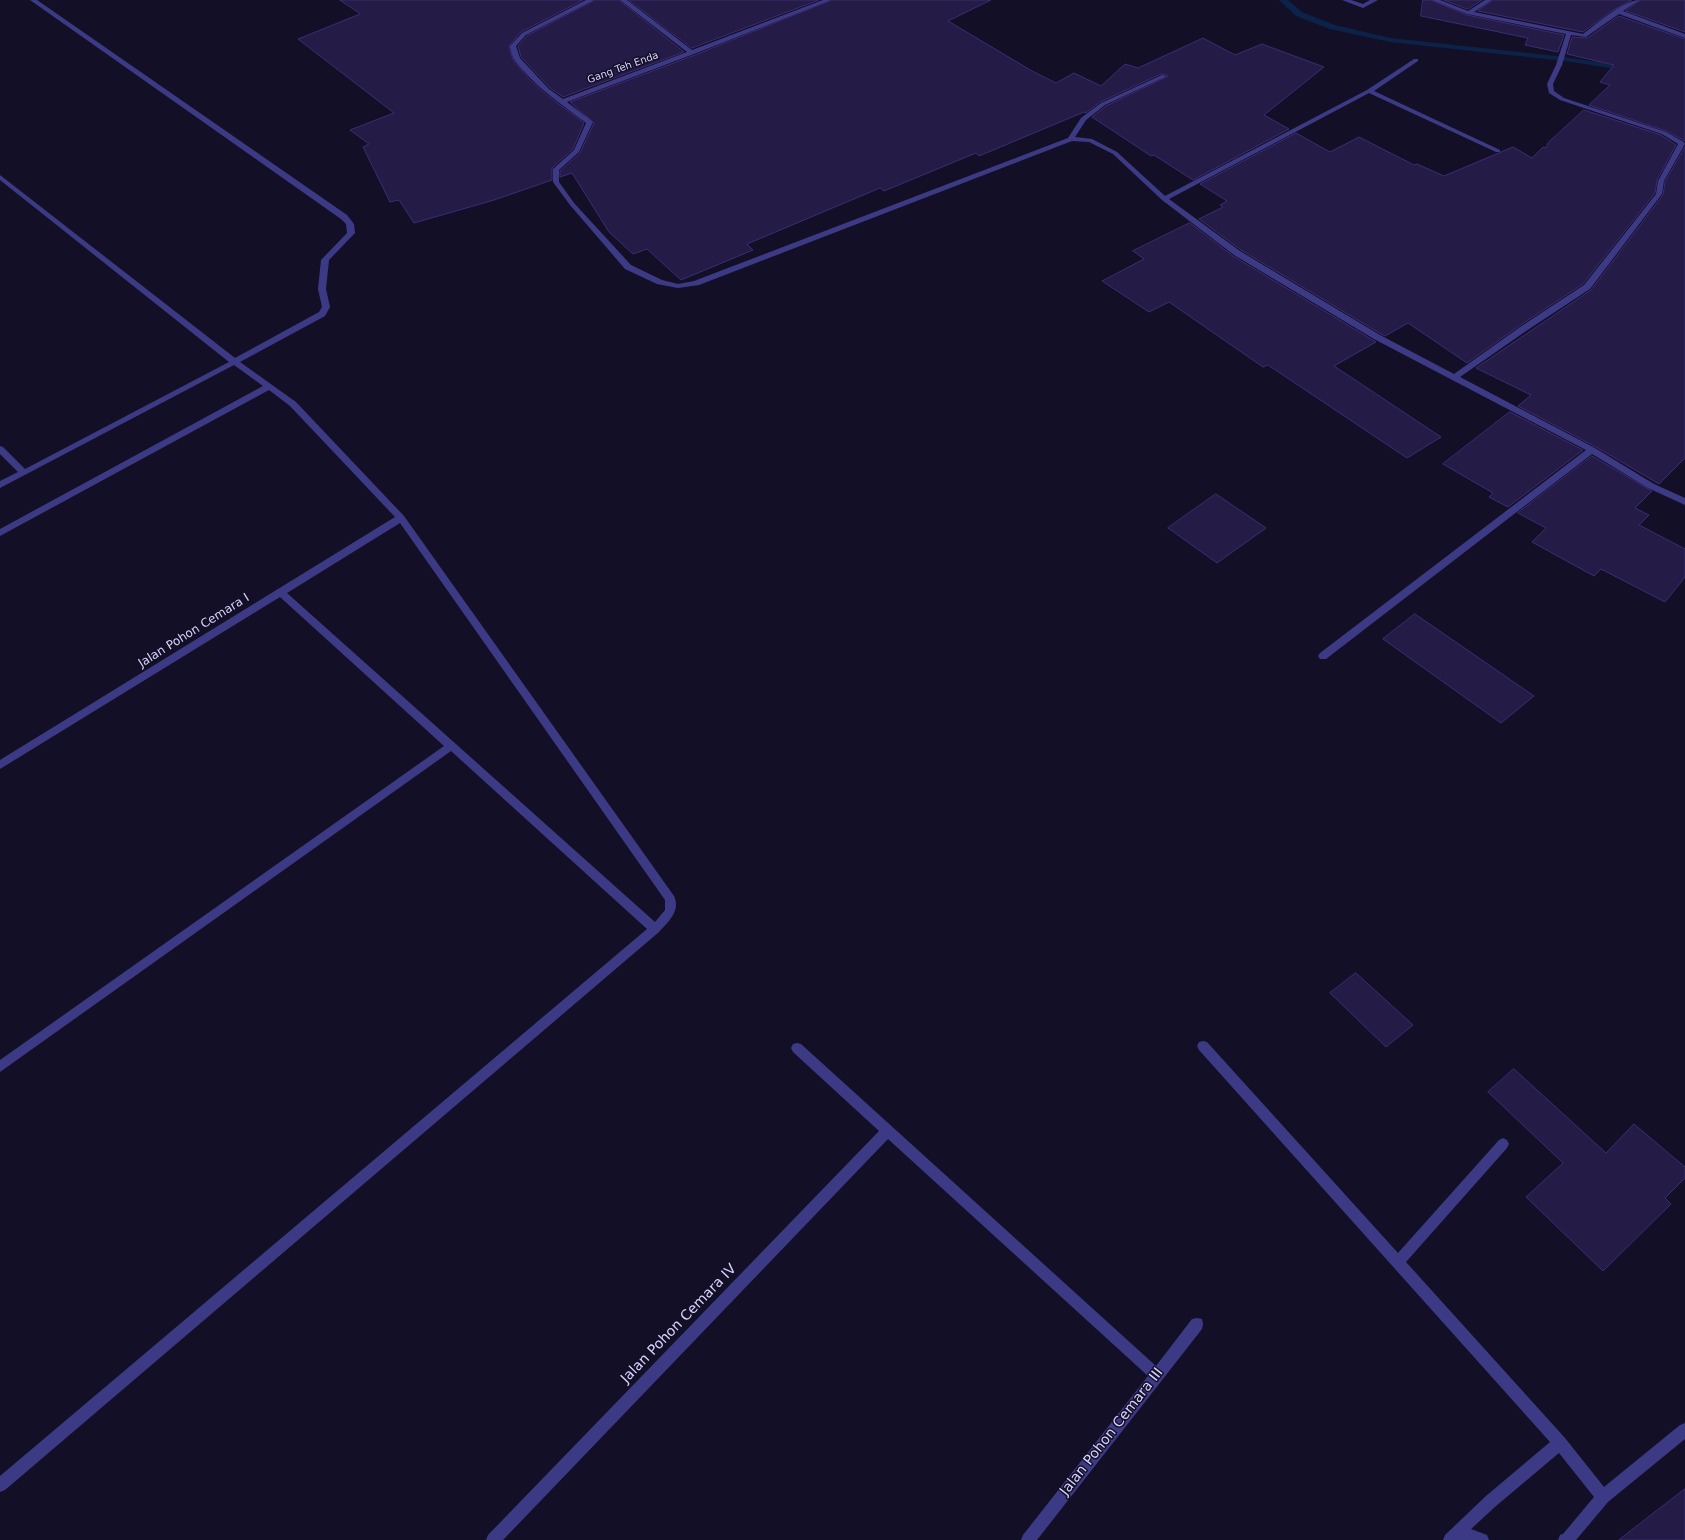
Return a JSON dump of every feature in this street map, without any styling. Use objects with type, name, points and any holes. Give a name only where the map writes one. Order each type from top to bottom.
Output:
[{"type":"street","points":[[0,485],[322,314],[326,307],[322,290],[325,260],[351,233],[350,224],[331,208],[33,0]]},
{"type":"street","points":[[591,0],[524,34],[513,46],[517,59],[547,90],[561,102],[589,121],[590,124],[577,150],[556,169],[556,182],[572,204],[628,268],[660,282],[678,286],[696,283],[1071,139],[1090,140],[1115,153],[1164,199],[1237,253],[1377,337],[1592,450],[1651,486],[1685,502]]},
{"type":"street","points":[[623,0],[692,53]]},
{"type":"street","name":"Gang Teh Enda","points":[[561,102],[828,0]]},
{"type":"street","points":[[1345,0],[1363,6],[1375,0]]},
{"type":"street","points":[[1435,0],[1469,13],[1584,36],[1599,24],[1637,0]]},
{"type":"street","points":[[1469,13],[1489,0]]},
{"type":"street","points":[[1619,12],[1685,36]]},
{"type":"street","points":[[1454,378],[1523,329],[1587,287],[1659,194],[1661,181],[1682,143],[1664,133],[1562,99],[1551,92],[1550,84],[1559,65],[1568,33]]},
{"type":"street","points":[[1164,199],[1369,91],[1416,60]]},
{"type":"street","points":[[1071,139],[1083,119],[1103,104],[1164,76]]},
{"type":"street","points":[[1369,91],[1498,151]]},
{"type":"street","points":[[0,178],[234,362],[293,404],[401,518],[670,899],[670,912],[655,929],[0,1485]]},
{"type":"street","points":[[0,533],[269,386]]},
{"type":"street","points":[[0,449],[24,473]]},
{"type":"street","points":[[1323,656],[1592,450]]},
{"type":"street","name":"Jalan Pohon Cemara I","points":[[0,765],[401,518]]},
{"type":"street","points":[[280,592],[655,929]]},
{"type":"street","points":[[0,1067],[451,746]]},
{"type":"street","points":[[1203,1046],[1560,1443],[1603,1497]]},
{"type":"street","points":[[798,1048],[1156,1375]]},
{"type":"street","name":"Jalan Pohon Cemara IV","points":[[493,1540],[888,1130]]},
{"type":"street","points":[[1398,1262],[1503,1144]]},
{"type":"street","name":"Jalan Pohon Cemara III","points":[[1028,1540],[1197,1324]]},
{"type":"street","points":[[1565,1540],[1568,1539],[1603,1497],[1685,1430]]},
{"type":"street","points":[[1454,1536],[1491,1501],[1560,1443]]},
{"type":"street","points":[[1454,1536],[1482,1540]]},
{"type":"building","points":[[340,0],[583,0],[521,32],[509,46],[513,60],[529,79],[547,95],[584,123],[573,149],[552,168],[552,180],[494,200],[414,223],[399,200],[390,202],[363,147],[369,144],[350,130],[394,113],[298,39],[360,14]]},
{"type":"building","points":[[595,0],[619,0],[684,52],[563,97],[550,88],[521,57],[518,46],[527,36]]},
{"type":"building","points":[[629,0],[819,0],[692,48]]},
{"type":"building","points":[[832,0],[991,0],[948,21],[1032,71],[1056,83],[1074,73],[1101,86],[1125,64],[1138,68],[1203,38],[1235,55],[1262,44],[1324,67],[1264,115],[1289,129],[1193,180],[1154,155],[1151,156],[1092,117],[1106,106],[1168,76],[1161,74],[1100,102],[1086,113],[1084,112],[979,156],[976,153],[884,191],[880,188],[747,244],[753,250],[681,280],[647,249],[633,254],[609,232],[572,173],[560,177],[560,171],[580,153],[594,123],[570,102],[695,55]]},
{"type":"building","points":[[1423,0],[1431,0],[1467,15],[1564,35],[1558,52],[1525,45],[1528,38],[1421,16]]},
{"type":"building","points":[[1444,0],[1482,0],[1468,9]]},
{"type":"building","points":[[1493,0],[1632,0],[1610,12],[1583,32],[1478,11]]},
{"type":"building","points":[[1641,0],[1685,0],[1685,32],[1626,11]]},
{"type":"building","points":[[1619,16],[1685,39],[1685,141],[1666,131],[1589,105],[1610,85],[1600,82],[1614,65],[1567,54],[1572,37],[1587,38]]},
{"type":"building","points":[[1584,110],[1661,135],[1676,145],[1657,180],[1655,193],[1583,284],[1519,326],[1467,363],[1408,323],[1385,336],[1381,334],[1241,250],[1199,219],[1223,207],[1220,205],[1227,201],[1200,184],[1296,133],[1330,152],[1359,137],[1414,165],[1417,164],[1444,176],[1513,147],[1532,158],[1543,147],[1546,148],[1548,143]]},
{"type":"building","points":[[1685,147],[1685,458],[1659,484],[1596,447],[1518,406],[1531,395],[1476,368],[1591,290],[1663,195],[1665,182]]},
{"type":"building","points":[[1190,223],[1233,256],[1376,342],[1334,366],[1441,437],[1407,458],[1268,365],[1263,367],[1169,302],[1149,312],[1102,281],[1144,259],[1133,251]]},
{"type":"building","points":[[1510,412],[1583,450],[1508,507],[1489,497],[1493,493],[1443,464]]},
{"type":"building","points":[[1592,456],[1652,491],[1635,508],[1649,515],[1639,525],[1685,549],[1685,577],[1665,602],[1601,569],[1594,576],[1532,542],[1546,528],[1518,513]]},
{"type":"building","points":[[1216,494],[1266,528],[1217,563],[1168,528]]},
{"type":"building","points":[[1415,614],[1534,696],[1501,723],[1383,639]]},
{"type":"building","points":[[1356,973],[1413,1025],[1386,1047],[1330,993]]},
{"type":"building","points":[[1514,1069],[1606,1153],[1634,1124],[1685,1167],[1685,1178],[1665,1198],[1671,1204],[1603,1271],[1526,1197],[1563,1163],[1488,1092]]},
{"type":"building","points":[[1685,1489],[1685,1540],[1619,1540]]},
{"type":"waterway","points":[[1283,0],[1299,14],[1333,27],[1390,40],[1565,59],[1630,69]]}]
